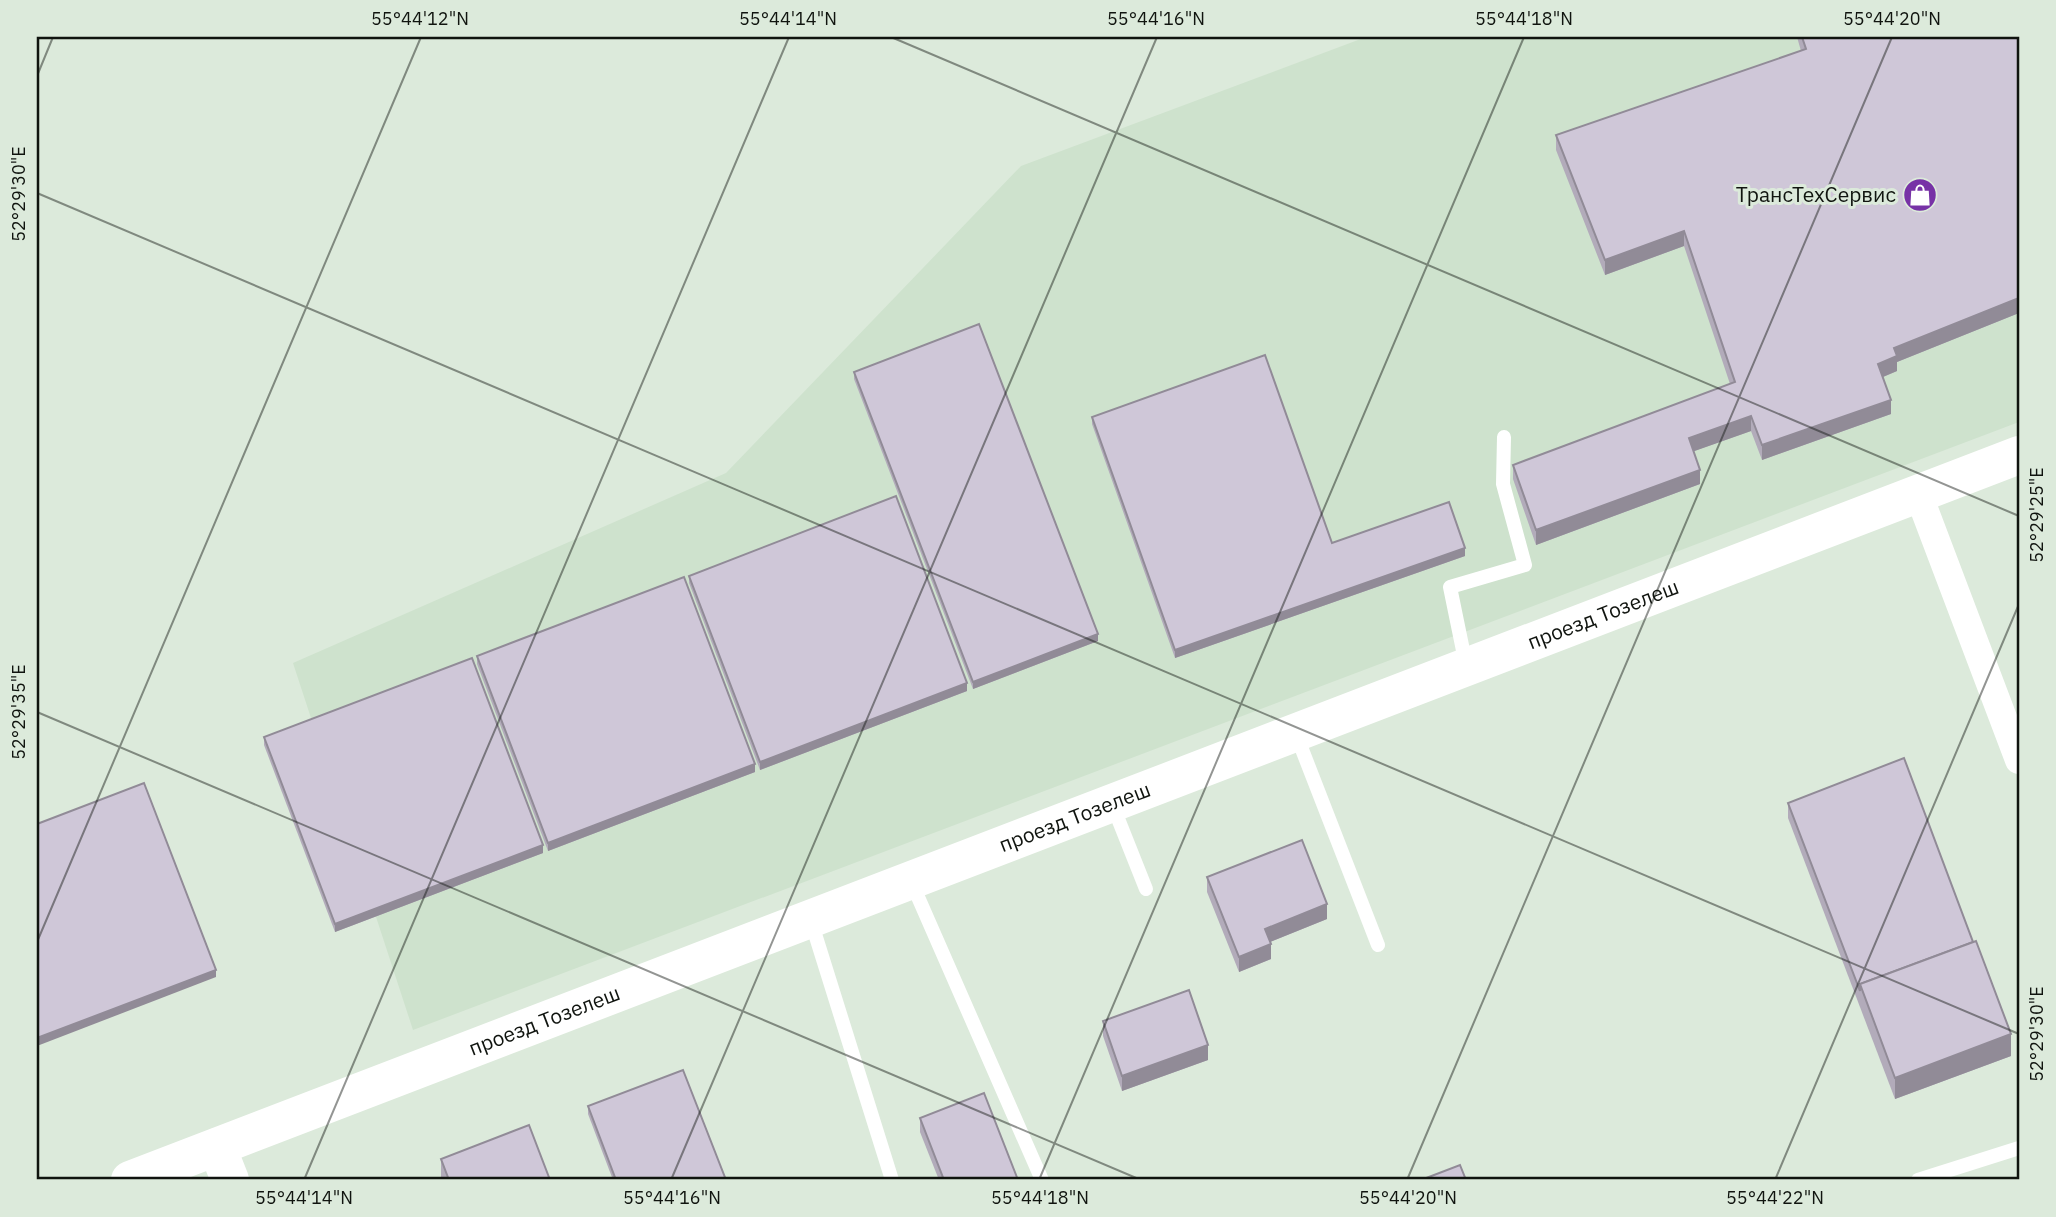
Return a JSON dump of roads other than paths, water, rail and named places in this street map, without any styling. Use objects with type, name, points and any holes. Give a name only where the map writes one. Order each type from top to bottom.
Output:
[{"type":"street","name":"проезд Тозелеш","points":[[130,1180],[224,1164],[810,919],[2019,455]]},
{"type":"street","points":[[1918,493],[2019,760]]},
{"type":"lane","points":[[1467,667],[1450,587],[1525,565],[1503,484],[1504,437]]},
{"type":"lane","points":[[1295,732],[1378,945]]},
{"type":"lane","points":[[1112,803],[1146,889]]},
{"type":"lane","points":[[911,881],[1042,1180]]},
{"type":"lane","points":[[810,919],[892,1180]]},
{"type":"lane","points":[[1918,1180],[2019,1148]]},
{"type":"place","name":"ТрансТехСервис","points":[[1920,195]]}]
